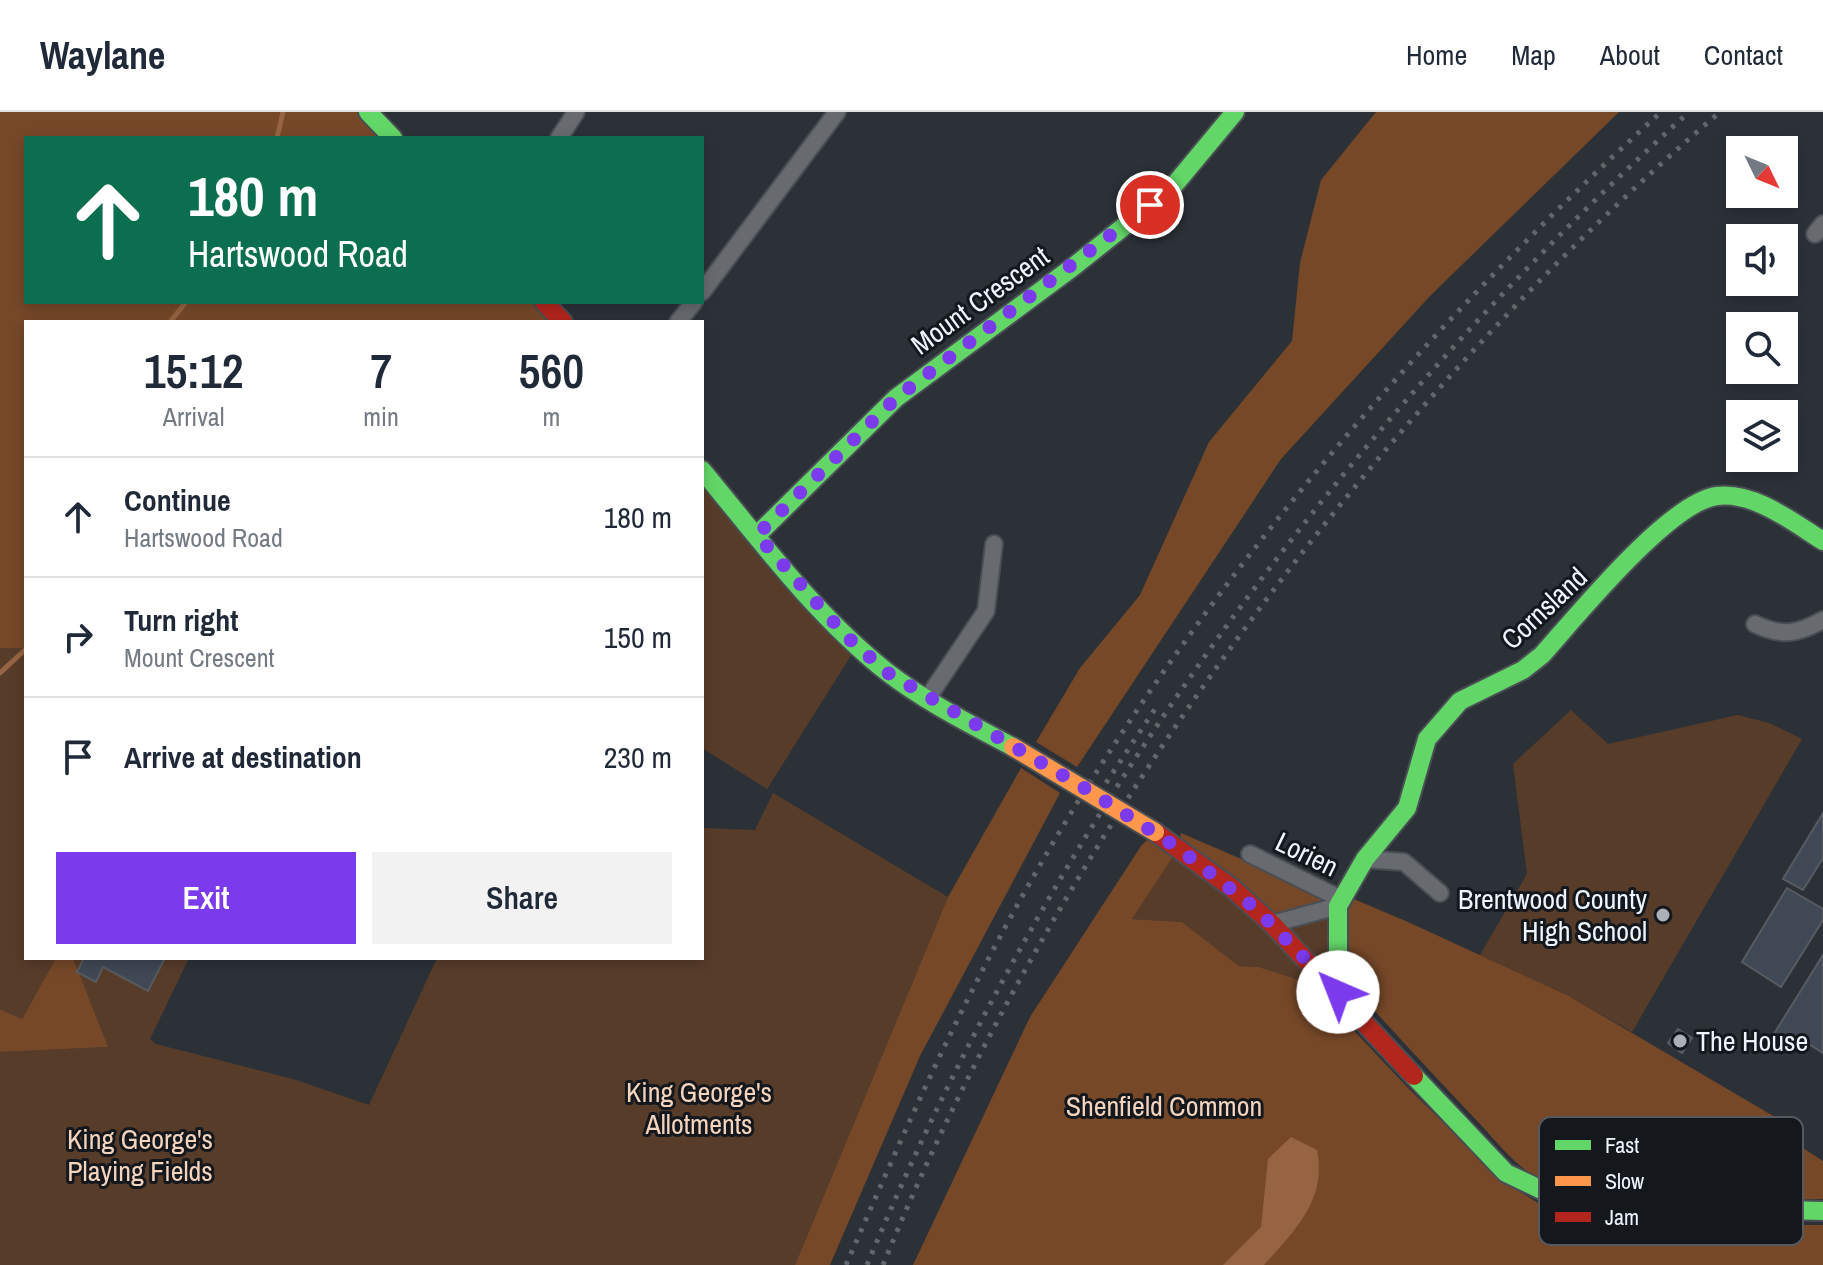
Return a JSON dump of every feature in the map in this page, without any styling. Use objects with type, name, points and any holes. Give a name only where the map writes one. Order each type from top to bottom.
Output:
[{"type":"street","points":[[368,112],[391,136]]},
{"type":"street","points":[[560,136],[576,112]]},
{"type":"street","points":[[704,289],[837,112]]},
{"type":"street","name":"Mount Crescent","points":[[757,535],[896,398],[1073,267],[1171,189],[1235,112]]},
{"type":"street","points":[[546,304],[561,320]]},
{"type":"street","points":[[680,320],[692,304]]},
{"type":"street","points":[[704,472],[846,636],[888,673],[1155,832],[1232,888],[1338,992],[1506,1173],[1539,1194]]},
{"type":"street","name":"Cornsland","points":[[1338,992],[1340,903],[1365,859],[1407,808],[1427,739],[1440,720],[1460,701],[1523,670],[1542,655],[1686,508],[1718,496],[1743,499],[1823,541]]},
{"type":"street","points":[[927,699],[986,611],[994,544]]},
{"type":"street","points":[[1755,624],[1772,632],[1796,633],[1823,620]]},
{"type":"street","name":"Lorien","points":[[1250,854],[1340,903]]},
{"type":"street","points":[[1365,859],[1404,862],[1440,893]]},
{"type":"street","points":[[1272,924],[1340,903]]},
{"type":"street","points":[[1803,1211],[1823,1211]]},
{"type":"green space","points":[[0,112],[367,112],[390,136],[24,136],[24,304],[545,304],[559,320],[24,320],[24,648],[0,648]]},
{"type":"green space","points":[[1376,112],[1619,112],[1430,296],[1281,459],[1077,767],[1036,742],[1080,668],[1140,595],[1209,442],[1292,341],[1300,263],[1321,180]]},
{"type":"green space","points":[[704,472],[857,646],[767,789],[704,749]]},
{"type":"green space","points":[[0,648],[24,648],[24,960],[55,960],[22,1019],[0,1009]]},
{"type":"green space","points":[[1571,710],[1608,744],[1738,715],[1769,723],[1802,739],[1632,1032],[1569,996],[1480,955],[1527,874],[1513,764]]},
{"type":"green space","points":[[1021,768],[1060,793],[920,1056],[830,1265],[795,1265],[948,897]]},
{"type":"green space","points":[[773,793],[948,897],[795,1265],[0,1265],[0,1052],[107,1047],[74,960],[188,960],[150,1039],[156,1044],[293,1079],[369,1105],[436,960],[704,960],[704,828],[755,830]]},
{"type":"green space","name":"Shenfield Common","points":[[1155,832],[1178,847],[1181,833],[1276,874],[1349,897],[1408,922],[1569,996],[1775,1117],[1539,1117],[1538,1178],[1507,1153],[1338,971],[1338,907],[1272,924],[1178,849],[1132,919],[1182,922],[1239,966],[1259,967],[1309,983],[1410,1090],[1506,1183],[1539,1203],[1539,1245],[1803,1245],[1803,1225],[1823,1225],[1823,1265],[913,1265],[1030,1017],[1141,846]]},
{"type":"green space","points":[[1178,848],[1338,906],[1338,992],[1259,967],[1239,966],[1182,922],[1132,919]]},
{"type":"green space","points":[[55,960],[74,960],[108,1047],[0,1052],[0,1009],[22,1019]]},
{"type":"green space","name":"Shenfield Common","points":[[1803,1148],[1823,1161],[1823,1199],[1803,1199]]},
{"type":"shaded area","points":[[1291,1137],[1317,1150],[1317,1184],[1306,1213],[1264,1265],[1223,1265],[1261,1227],[1268,1159]]},
{"type":"building","points":[[1823,813],[1823,858],[1803,890],[1783,879]]},
{"type":"building","points":[[1787,888],[1823,909],[1823,920],[1781,987],[1742,962]]},
{"type":"building","points":[[1823,955],[1823,1053],[1796,1036],[1789,1047],[1772,1037]]},
{"type":"building","points":[[83,960],[164,960],[148,991],[103,967],[96,982],[77,972]]},
{"type":"building","name":"The House","points":[[1678,1029],[1692,1038],[1682,1053],[1668,1043]]},
{"type":"waterway","points":[[277,136],[283,112]]},
{"type":"waterway","points":[[172,320],[184,304]]},
{"type":"waterway","points":[[0,673],[24,651]]},
{"type":"railway","points":[[846,1265],[943,1049],[1044,858],[1117,740],[1196,626],[1281,515],[1370,408],[1464,305],[1561,206],[1661,112]]},
{"type":"railway","points":[[867,1265],[940,1102],[1023,944],[1114,791],[1214,643],[1322,501],[1438,365],[1560,235],[1689,112]]},
{"type":"railway","points":[[883,1265],[954,1106],[1037,948],[1132,793],[1236,641],[1348,496],[1467,358],[1591,229],[1720,112]]},
{"type":"railway","points":[[1106,783],[1157,706]]},
{"type":"traffic: fast","points":[[368,112],[391,136]]},
{"type":"traffic: fast","points":[[757,535],[896,398],[1073,267],[1171,189],[1235,112]]},
{"type":"traffic: fast","points":[[704,472],[789,576],[861,650],[917,693],[1013,747]]},
{"type":"traffic: fast","points":[[1338,992],[1338,906],[1365,859],[1407,808],[1427,739],[1460,701],[1523,670],[1542,655],[1624,564],[1674,518],[1697,503],[1717,496],[1745,498],[1773,510],[1823,541]]},
{"type":"traffic: fast","points":[[1414,1076],[1506,1173],[1539,1189]]},
{"type":"traffic: fast","points":[[1803,1210],[1823,1211]]},
{"type":"traffic: jam","points":[[546,304],[561,320]]},
{"type":"traffic: jam","points":[[1155,832],[1232,888],[1272,924],[1414,1076]]},
{"type":"traffic: slow","points":[[1013,747],[1155,832]]},
{"type":"place","name":"Brentwood County High School","points":[[1663,915]]},
{"type":"place","name":"The House","points":[[1680,1041]]},
{"type":"route","points":[[1150,205],[1073,267],[896,398],[866,424],[757,535],[846,636],[888,673],[927,699],[1083,787],[1178,848],[1255,908],[1338,992]]},
{"type":"park label","name":"King George's Allotments","points":[[699,1108]]},
{"type":"park label","name":"King George's Playing Fields","points":[[140,1155]]}]
